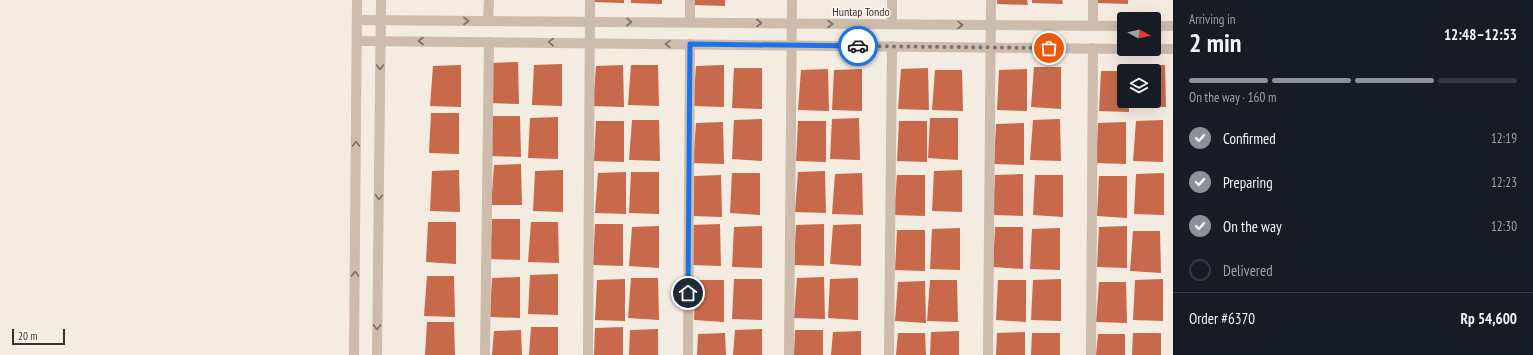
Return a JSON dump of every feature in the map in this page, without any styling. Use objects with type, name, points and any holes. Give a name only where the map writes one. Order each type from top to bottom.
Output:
[{"type":"street","points":[[354,355],[357,0]]},
{"type":"street","points":[[377,355],[381,0]]},
{"type":"street","points":[[488,21],[489,0]]},
{"type":"street","points":[[588,355],[590,0]]},
{"type":"street","points":[[690,0],[690,22]]},
{"type":"street","points":[[789,355],[792,0]]},
{"type":"street","points":[[892,0],[892,24]]},
{"type":"street","points":[[988,355],[991,0]]},
{"type":"street","points":[[1093,26],[1094,0]]},
{"type":"street","name":"Huntap Tondo","points":[[357,20],[1117,26]]},
{"type":"street","points":[[1161,26],[1173,26]]},
{"type":"street","points":[[357,40],[1117,49]]},
{"type":"street","points":[[485,355],[488,42]]},
{"type":"street","points":[[688,355],[690,44]]},
{"type":"street","points":[[889,355],[892,46]]},
{"type":"street","points":[[1091,355],[1093,48]]},
{"type":"street","points":[[1161,49],[1173,49]]},
{"type":"building","points":[[593,0],[624,0],[624,3],[593,2]]},
{"type":"building","points":[[631,0],[662,0],[662,4],[631,3]]},
{"type":"building","points":[[694,0],[725,0],[725,6],[694,5]]},
{"type":"building","points":[[997,0],[1027,0],[1028,5],[997,4]]},
{"type":"building","points":[[1032,0],[1062,0],[1063,4],[1032,3]]},
{"type":"building","points":[[1098,0],[1128,0],[1128,4],[1098,3]]},
{"type":"building","points":[[518,62],[519,104],[488,103],[491,63]]},
{"type":"building","points":[[562,64],[562,106],[532,105],[534,65]]},
{"type":"building","points":[[461,65],[461,107],[430,106],[433,66]]},
{"type":"building","points":[[623,65],[624,107],[593,106],[596,66]]},
{"type":"building","points":[[631,65],[658,65],[659,106],[628,105]]},
{"type":"building","points":[[724,65],[724,107],[693,106],[696,66]]},
{"type":"building","points":[[1161,65],[1165,65],[1166,107],[1161,107]]},
{"type":"building","points":[[1034,67],[1061,67],[1061,109],[1031,107]]},
{"type":"building","points":[[734,68],[762,68],[762,109],[732,108]]},
{"type":"building","points":[[928,68],[929,110],[898,109],[901,69]]},
{"type":"building","points":[[828,69],[829,111],[798,110],[801,70]]},
{"type":"building","points":[[862,69],[862,111],[832,110],[834,70]]},
{"type":"building","points":[[1027,69],[1027,111],[997,110],[999,70]]},
{"type":"building","points":[[935,70],[962,70],[963,111],[932,110]]},
{"type":"building","points":[[1101,71],[1117,71],[1117,108],[1129,108],[1129,112],[1099,111]]},
{"type":"building","points":[[431,113],[459,113],[459,154],[429,153]]},
{"type":"building","points":[[493,116],[520,116],[521,157],[490,156]]},
{"type":"building","points":[[558,117],[558,159],[528,158],[530,118]]},
{"type":"building","points":[[859,118],[860,160],[830,159],[832,119]]},
{"type":"building","points":[[930,118],[958,118],[958,160],[928,158]]},
{"type":"building","points":[[762,119],[762,161],[732,159],[734,120]]},
{"type":"building","points":[[1060,119],[1061,161],[1030,160],[1033,120]]},
{"type":"building","points":[[632,120],[659,120],[660,161],[629,160]]},
{"type":"building","points":[[1163,120],[1163,162],[1133,161],[1136,121]]},
{"type":"building","points":[[596,121],[624,121],[624,162],[594,161]]},
{"type":"building","points":[[798,121],[826,121],[826,162],[796,161]]},
{"type":"building","points":[[899,121],[927,121],[927,162],[897,161]]},
{"type":"building","points":[[723,122],[724,164],[693,163],[696,123]]},
{"type":"building","points":[[1126,122],[1126,164],[1096,163],[1098,123]]},
{"type":"building","points":[[1024,123],[1024,165],[994,164],[996,124]]},
{"type":"building","points":[[521,164],[522,205],[491,205],[494,165]]},
{"type":"building","points":[[459,170],[460,212],[430,211],[432,171]]},
{"type":"building","points":[[563,170],[563,212],[533,211],[535,171]]},
{"type":"building","points":[[962,170],[962,212],[932,211],[934,171]]},
{"type":"building","points":[[825,171],[826,213],[795,212],[798,172]]},
{"type":"building","points":[[626,172],[626,214],[595,213],[598,173]]},
{"type":"building","points":[[631,172],[659,172],[659,214],[629,213]]},
{"type":"building","points":[[732,173],[760,173],[760,215],[730,213]]},
{"type":"building","points":[[862,173],[863,215],[832,214],[835,174]]},
{"type":"building","points":[[1164,173],[1164,215],[1134,214],[1136,174]]},
{"type":"building","points":[[1023,174],[1023,216],[993,215],[995,175]]},
{"type":"building","points":[[721,175],[722,217],[691,216],[694,176]]},
{"type":"building","points":[[897,175],[925,175],[925,216],[894,215]]},
{"type":"building","points":[[1035,175],[1063,175],[1063,217],[1033,215]]},
{"type":"building","points":[[1099,176],[1127,176],[1127,218],[1097,216]]},
{"type":"building","points":[[492,219],[520,219],[520,260],[490,259]]},
{"type":"building","points":[[428,222],[456,222],[456,264],[426,262]]},
{"type":"building","points":[[531,222],[558,222],[559,263],[528,262]]},
{"type":"building","points":[[595,224],[623,224],[623,266],[593,265]]},
{"type":"building","points":[[720,224],[721,266],[690,265],[693,225]]},
{"type":"building","points":[[824,224],[824,266],[794,265],[796,225]]},
{"type":"building","points":[[861,224],[861,266],[830,264],[833,225]]},
{"type":"building","points":[[659,226],[659,268],[629,266],[632,227]]},
{"type":"building","points":[[762,226],[762,268],[732,267],[734,227]]},
{"type":"building","points":[[1127,226],[1127,268],[1097,267],[1099,227]]},
{"type":"building","points":[[995,227],[1023,227],[1023,269],[993,267]]},
{"type":"building","points":[[960,228],[960,270],[930,269],[932,229]]},
{"type":"building","points":[[1060,228],[1060,270],[1030,269],[1032,229]]},
{"type":"building","points":[[897,230],[925,230],[925,271],[895,270]]},
{"type":"building","points":[[1133,231],[1160,231],[1161,273],[1130,271]]},
{"type":"building","points":[[558,274],[558,315],[528,314],[530,275]]},
{"type":"building","points":[[427,276],[454,276],[455,317],[424,316]]},
{"type":"building","points":[[520,277],[520,318],[490,317],[492,278]]},
{"type":"building","points":[[824,277],[825,319],[794,318],[797,278]]},
{"type":"building","points":[[631,278],[658,278],[659,320],[628,318]]},
{"type":"building","points":[[858,278],[858,320],[828,318],[830,279]]},
{"type":"building","points":[[625,279],[625,321],[595,320],[597,280]]},
{"type":"building","points":[[734,279],[762,279],[762,320],[732,319]]},
{"type":"building","points":[[1061,279],[1061,321],[1031,320],[1033,280]]},
{"type":"building","points":[[1163,279],[1163,321],[1133,320],[1135,280]]},
{"type":"building","points":[[696,280],[724,280],[724,322],[694,320]]},
{"type":"building","points":[[930,280],[957,280],[958,322],[927,321]]},
{"type":"building","points":[[998,280],[1026,280],[1026,322],[996,320]]},
{"type":"building","points":[[925,281],[926,323],[895,321],[898,282]]},
{"type":"building","points":[[1099,282],[1126,282],[1127,323],[1096,322]]},
{"type":"building","points":[[427,322],[454,322],[455,355],[425,355]]},
{"type":"building","points":[[531,327],[558,327],[558,355],[529,355]]},
{"type":"building","points":[[623,327],[623,355],[594,355],[595,328]]},
{"type":"building","points":[[658,329],[658,355],[629,355],[630,330]]},
{"type":"building","points":[[762,329],[762,355],[733,355],[735,330]]},
{"type":"building","points":[[521,330],[522,355],[492,355],[494,331]]},
{"type":"building","points":[[795,330],[823,330],[823,355],[794,355]]},
{"type":"building","points":[[861,331],[861,355],[831,355],[833,332]]},
{"type":"building","points":[[959,331],[959,355],[930,355],[931,332]]},
{"type":"building","points":[[1025,332],[1025,355],[996,355],[997,333]]},
{"type":"building","points":[[725,333],[726,355],[697,355],[698,334]]},
{"type":"building","points":[[898,333],[925,333],[926,355],[896,355]]},
{"type":"building","points":[[1032,333],[1060,333],[1060,355],[1031,355]]},
{"type":"building","points":[[1133,333],[1161,333],[1161,355],[1132,355]]},
{"type":"building","points":[[1098,334],[1125,334],[1125,355],[1096,355]]},
{"type":"way so far","points":[[858,46],[1049,48]]},
{"type":"route","points":[[688,293],[690,44],[858,46]]}]
